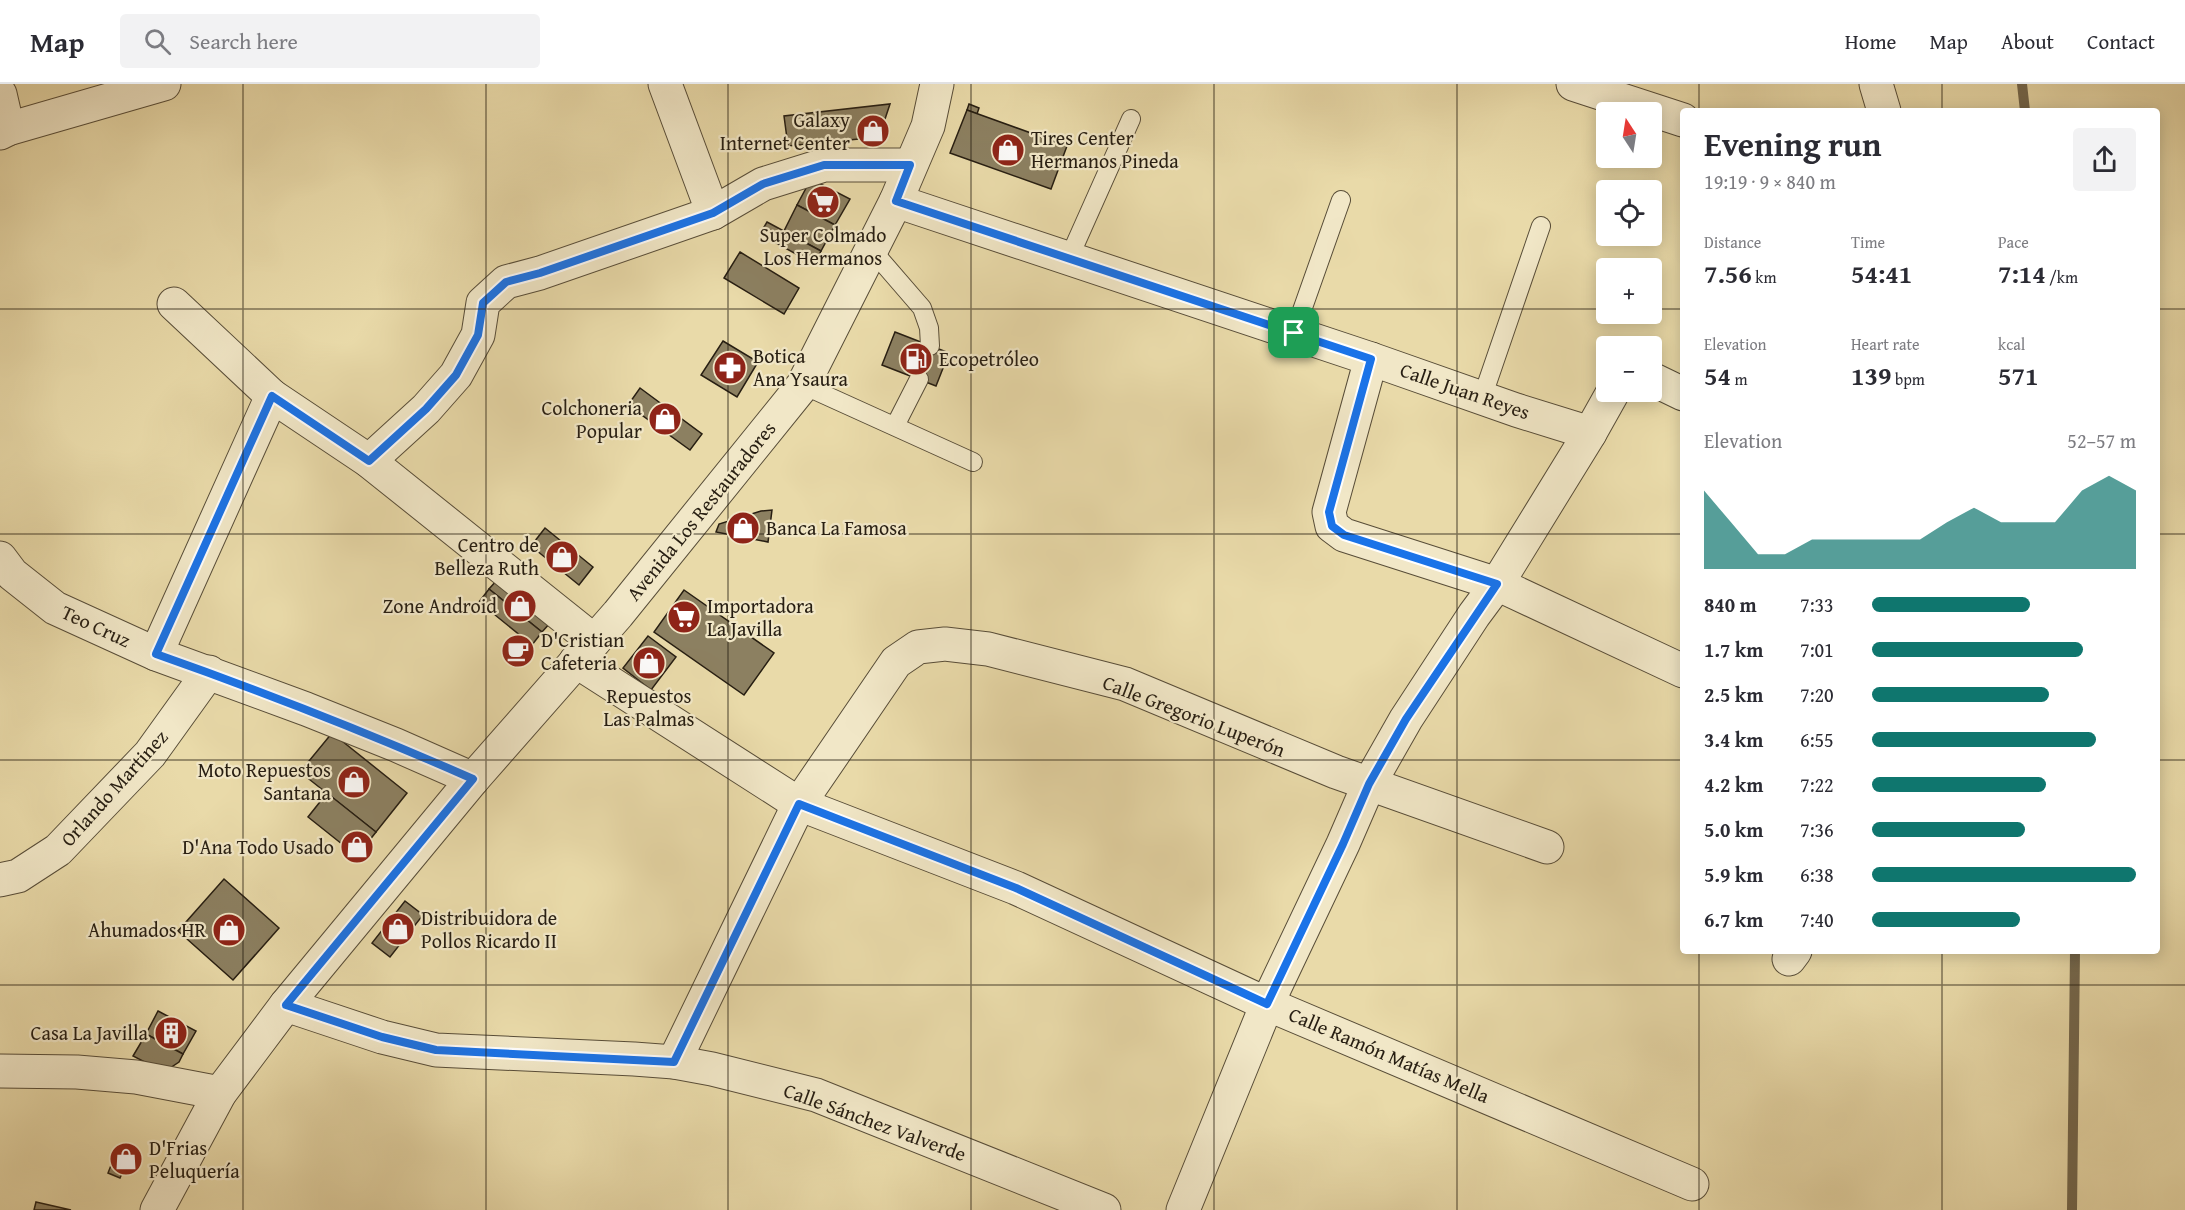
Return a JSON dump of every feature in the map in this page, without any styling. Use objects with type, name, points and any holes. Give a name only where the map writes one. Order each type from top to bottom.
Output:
[{"type":"street","points":[[665,84],[713,213]]},
{"type":"street","name":"Avenida Los Restauradores","points":[[157,1210],[220,1093],[286,1005],[473,779],[585,651],[803,385],[896,201],[927,126],[938,84]]},
{"type":"street","points":[[1876,84],[1883,108]]},
{"type":"street","points":[[0,94],[4,131],[155,85]]},
{"type":"street","points":[[1587,86],[1680,119]]},
{"type":"street","points":[[369,461],[426,409],[456,375],[478,335],[483,303],[506,282],[540,273],[713,213],[763,184],[824,165],[910,165]]},
{"type":"street","name":"Calle Juan Reyes","points":[[896,201],[1590,433]]},
{"type":"street","name":"Calle Ramón Matías Mella","points":[[174,304],[272,396],[369,461],[585,651],[799,804],[1016,888],[1267,1004],[1692,1184]]},
{"type":"street","points":[[1371,359],[1329,512],[1332,526],[1344,535],[1497,584],[1680,670]]},
{"type":"street","points":[[1662,384],[1680,393]]},
{"type":"street","points":[[156,654],[272,396]]},
{"type":"street","points":[[1184,1210],[1267,1004],[1369,784],[1406,719],[1497,584],[1607,402]]},
{"type":"street","name":"Teo Cruz","points":[[0,558],[12,574],[55,608],[156,654],[209,672],[396,745],[473,779]]},
{"type":"street","name":"Calle Gregorio Luperón","points":[[674,1062],[799,804],[896,662],[918,648],[945,644],[988,649],[1125,684],[1335,772],[1547,847]]},
{"type":"street","name":"Orlando Martinez","points":[[0,880],[18,876],[58,850],[150,754],[209,672]]},
{"type":"street","name":"Calle Sánchez Valverde","points":[[286,1005],[382,1037],[436,1050],[674,1062],[816,1095],[1104,1210]]},
{"type":"street","points":[[0,1071],[77,1072],[124,1076],[220,1093]]},
{"type":"lane","points":[[1069,258],[1131,119]]},
{"type":"lane","points":[[1294,333],[1341,200]]},
{"type":"lane","points":[[1482,398],[1541,226]]},
{"type":"lane","points":[[871,249],[922,308],[929,328],[930,346]]},
{"type":"lane","points":[[895,426],[919,380]]},
{"type":"lane","points":[[803,385],[973,462]]},
{"type":"building","points":[[890,104],[879,137],[788,146],[784,116]]},
{"type":"building","points":[[969,104],[979,108],[977,114],[967,110]]},
{"type":"building","name":"Tires Center Hermanos Pineda","points":[[967,110],[1067,146],[1051,189],[950,153]]},
{"type":"building","name":"Super Colmado Los Hermanos","points":[[811,179],[850,199],[835,225],[797,205]]},
{"type":"building","points":[[797,205],[835,225],[821,251],[784,231]]},
{"type":"building","points":[[767,222],[821,251],[814,264],[760,234]]},
{"type":"building","points":[[740,252],[799,288],[784,314],[724,278]]},
{"type":"building","name":"Ecopetróleo","points":[[895,332],[949,353],[936,386],[882,365]]},
{"type":"building","name":"Botica Ana Ysaura","points":[[723,341],[758,362],[737,397],[701,375]]},
{"type":"building","name":"Colchoneria Popular","points":[[640,388],[702,434],[690,450],[628,405]]},
{"type":"building","name":"Banca La Famosa","points":[[772,510],[768,542],[716,532],[719,524],[761,511]]},
{"type":"building","name":"Centro de Belleza Ruth","points":[[545,528],[593,567],[579,585],[531,546]]},
{"type":"building","name":"Zone Android","points":[[497,580],[550,623],[542,632],[489,589]]},
{"type":"building","points":[[489,589],[542,632],[532,645],[479,602]]},
{"type":"building","points":[[684,590],[774,653],[744,695],[654,632]]},
{"type":"building","name":"Repuestos Las Palmas","points":[[648,636],[676,657],[651,690],[623,668]]},
{"type":"building","name":"D'Cristian Cafeteria","points":[[511,641],[529,655],[525,661],[506,647]]},
{"type":"building","name":"Moto Repuestos Santana","points":[[332,733],[407,793],[376,832],[300,772]]},
{"type":"building","points":[[327,793],[376,832],[357,856],[308,817]]},
{"type":"building","name":"Ahumados HR","points":[[224,879],[279,928],[233,980],[178,931]]},
{"type":"building","name":"Distribuidora de Pollos Ricardo II","points":[[405,901],[423,915],[390,957],[372,943]]},
{"type":"building","name":"Casa La Javilla","points":[[158,1011],[196,1031],[183,1054],[146,1034]]},
{"type":"building","points":[[146,1034],[183,1054],[179,1062],[164,1072],[133,1056]]},
{"type":"building","name":"D'Frias Peluquería","points":[[119,1145],[140,1154],[135,1167],[126,1164],[120,1178],[108,1173]]},
{"type":"building","points":[[36,1202],[71,1210],[34,1210]]},
{"type":"waterway","points":[[2022,84],[2025,108]]},
{"type":"waterway","points":[[2072,1210],[2075,954]]},
{"type":"place","name":"Galaxy Internet Center","points":[[873,131]]},
{"type":"place","name":"Tires Center Hermanos Pineda","points":[[1008,150]]},
{"type":"place","name":"Super Colmado Los Hermanos","points":[[823,202]]},
{"type":"place","name":"Ecopetróleo","points":[[916,359]]},
{"type":"place","name":"Botica Ana Ysaura","points":[[730,368]]},
{"type":"place","name":"Colchoneria Popular","points":[[665,419]]},
{"type":"place","name":"Banca La Famosa","points":[[743,528]]},
{"type":"place","name":"Centro de Belleza Ruth","points":[[562,557]]},
{"type":"place","name":"Zone Android","points":[[520,606]]},
{"type":"place","name":"Importadora La Javilla","points":[[684,617]]},
{"type":"place","name":"D'Cristian Cafeteria","points":[[518,651]]},
{"type":"place","name":"Repuestos Las Palmas","points":[[649,663]]},
{"type":"place","name":"Moto Repuestos Santana","points":[[354,782]]},
{"type":"place","name":"D'Ana Todo Usado","points":[[357,847]]},
{"type":"place","name":"Distribuidora de Pollos Ricardo II","points":[[398,929]]},
{"type":"place","name":"Ahumados HR","points":[[229,930]]},
{"type":"place","name":"Casa La Javilla","points":[[171,1033]]},
{"type":"place","name":"D'Frias Peluquería","points":[[126,1159]]},
{"type":"route","points":[[824,165],[910,165],[896,201],[1294,333],[1371,359],[1329,512],[1332,526],[1344,535],[1497,584],[1406,719],[1369,784],[1267,1004],[1016,888],[799,804],[674,1062],[436,1050],[382,1037],[286,1005],[473,779],[306,709],[156,654],[272,396],[369,461],[426,409],[456,375],[478,335],[483,303],[506,282],[540,273],[713,213],[763,184],[824,165]]}]
